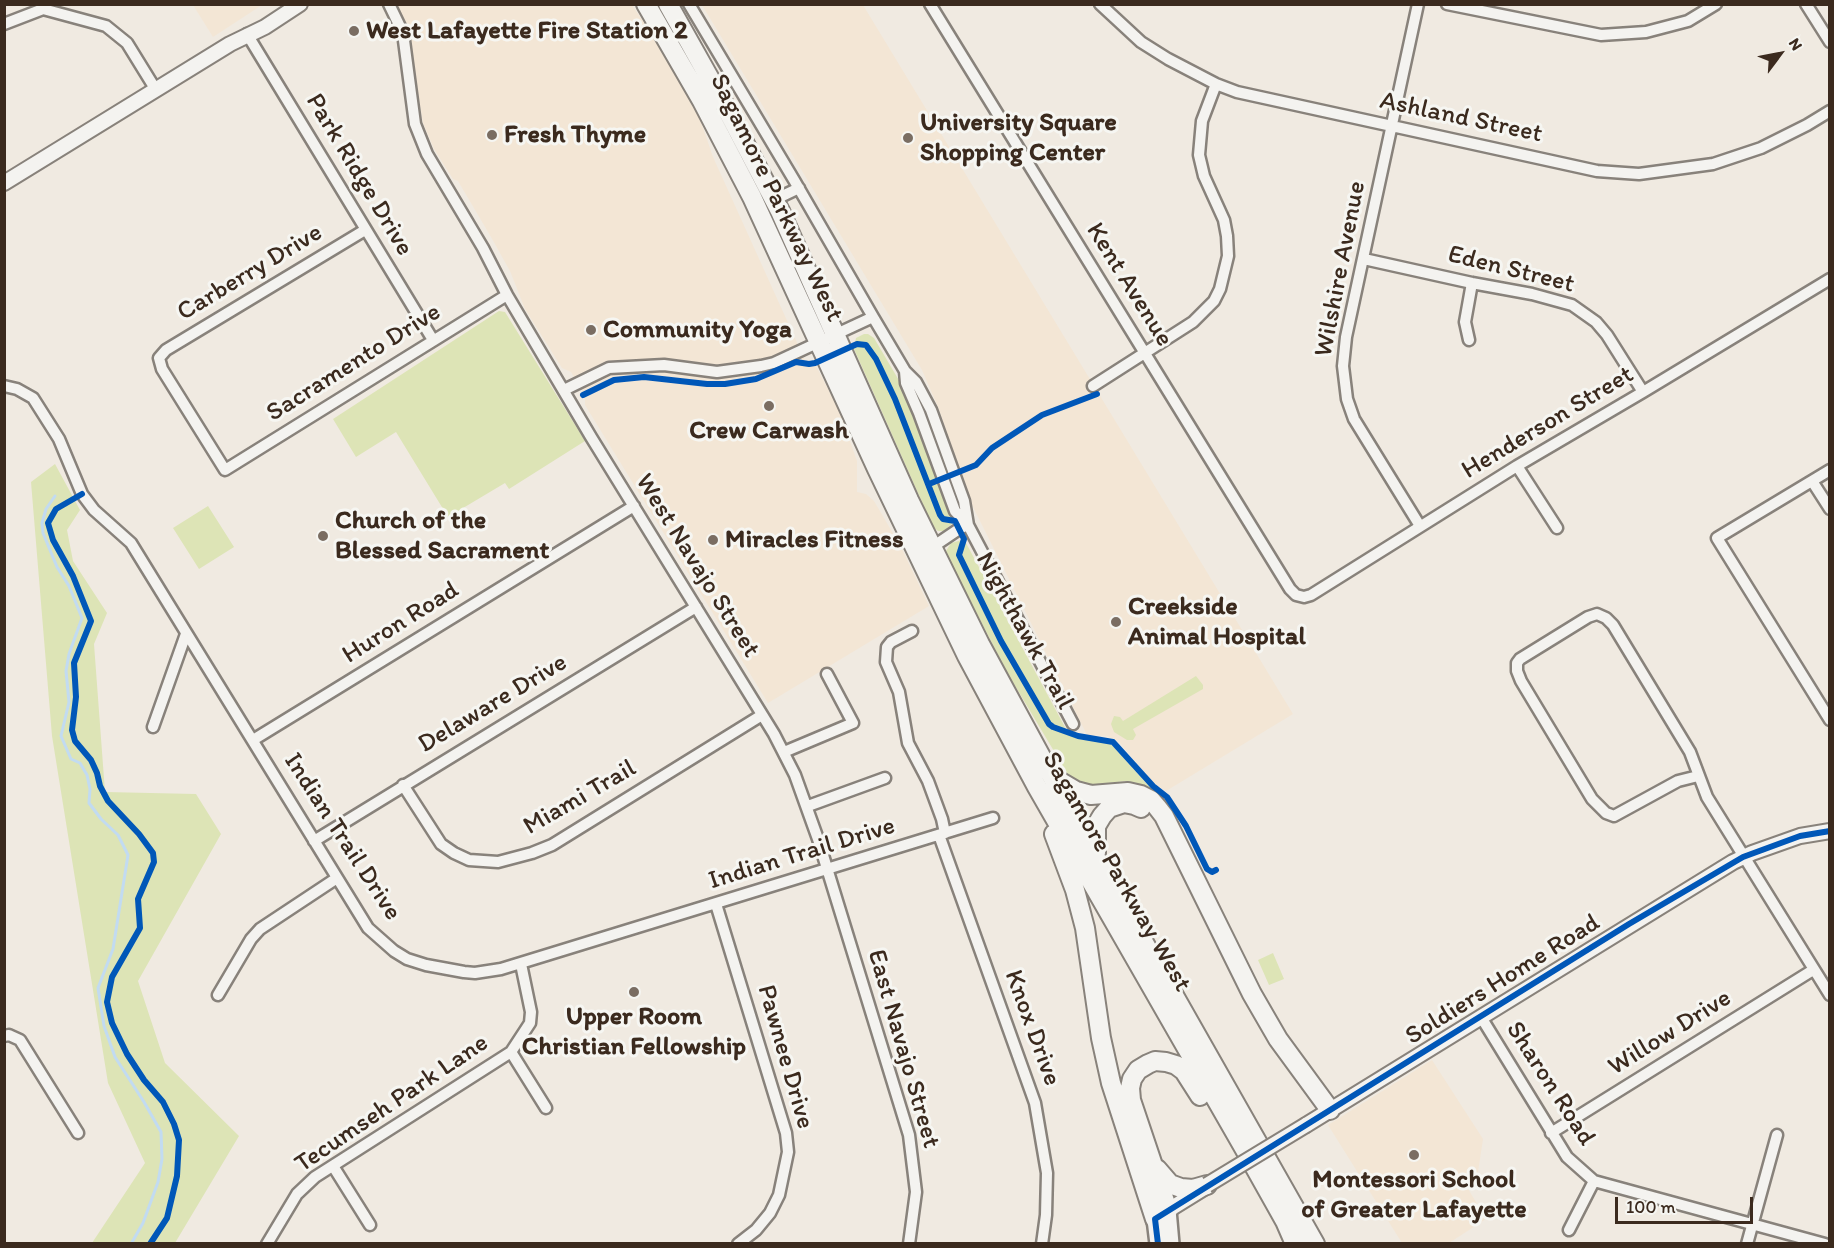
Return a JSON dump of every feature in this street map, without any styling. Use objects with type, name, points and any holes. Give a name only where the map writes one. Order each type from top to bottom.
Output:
[{"type":"highway","name":"Sagamore Parkway West","points":[[646,4],[702,100],[742,178],[967,656],[1045,782],[1096,858],[1315,1244]]},
{"type":"highway","name":"Sagamore Parkway West","points":[[668,4],[774,200],[931,548],[980,644],[1045,782],[1285,1221],[1295,1244]]},
{"type":"highway","points":[[1045,782],[1090,795],[1128,792],[1151,800],[1157,807],[1164,816],[1257,1004],[1319,1117]]},
{"type":"highway","points":[[1045,782],[1085,928],[1101,1038],[1111,1083],[1161,1215]]},
{"type":"highway","points":[[1096,858],[1096,826],[1109,808],[1124,803],[1134,805],[1146,811],[1157,823],[1238,989],[1319,1117]]},
{"type":"highway","points":[[1161,1215],[1152,1163],[1131,1100],[1130,1088],[1132,1078],[1138,1070],[1155,1061],[1176,1065],[1184,1071],[1215,1121],[1256,1171]]},
{"type":"highway","points":[[1152,1163],[1170,1184],[1193,1189],[1208,1185]]},
{"type":"main road","points":[[1158,1244],[1161,1215]]},
{"type":"main road","points":[[1161,1215],[1171,1244]]},
{"type":"street","points":[[247,34],[260,20],[284,4]]},
{"type":"street","points":[[4,183],[300,4]]},
{"type":"street","name":"West Navajo Street","points":[[389,4],[403,33],[415,124],[427,154],[483,248],[507,295],[784,752],[808,806],[827,870]]},
{"type":"street","points":[[689,4],[905,371],[906,383],[925,429],[948,497],[955,511],[968,525],[1073,724]]},
{"type":"street","name":"Kent Avenue","points":[[930,4],[1290,589]]},
{"type":"street","name":"Ashland Street","points":[[1100,4],[1141,42],[1168,59],[1216,84],[1237,92],[1597,171],[1639,174],[1681,170],[1723,161],[1761,148],[1830,111]]},
{"type":"street","name":"Wilshire Avenue","points":[[1418,4],[1345,344],[1343,366],[1347,399],[1354,419],[1420,526]]},
{"type":"street","points":[[1447,4],[1601,34],[1646,32],[1688,21],[1716,4]]},
{"type":"street","points":[[1806,4],[1830,42]]},
{"type":"street","points":[[4,24],[44,7],[111,29],[127,43],[156,90]]},
{"type":"street","name":"Park Ridge Drive","points":[[247,34],[433,340]]},
{"type":"street","points":[[1094,386],[1180,332],[1206,310],[1220,289],[1228,256],[1226,228],[1204,176],[1199,155],[1202,121],[1216,84]]},
{"type":"street","points":[[774,200],[799,188]]},
{"type":"street","name":"Carberry Drive","points":[[225,470],[162,369],[159,358],[166,350],[365,230]]},
{"type":"street","name":"Eden Street","points":[[1364,259],[1532,294],[1572,305],[1596,322],[1612,341],[1643,393]]},
{"type":"street","name":"Henderson Street","points":[[1290,589],[1304,597],[1311,595],[1517,466],[1643,393],[1830,279]]},
{"type":"street","points":[[1469,340],[1465,322],[1472,283]]},
{"type":"street","name":"Sacramento Drive","points":[[225,470],[507,295]]},
{"type":"street","points":[[564,390],[609,368],[664,365],[717,372],[774,363],[873,317]]},
{"type":"street","name":"Indian Trail Drive","points":[[4,386],[18,389],[33,398],[59,440],[82,494],[94,510],[131,543],[368,928],[387,946],[407,959],[443,969],[475,973],[521,964],[993,818]]},
{"type":"street","points":[[1517,466],[1557,528]]},
{"type":"street","points":[[1830,470],[1717,538],[1830,720]]},
{"type":"street","points":[[1812,481],[1830,509]]},
{"type":"street","name":"Huron Road","points":[[253,740],[634,506]]},
{"type":"street","points":[[931,548],[968,525]]},
{"type":"street","name":"Delaware Drive","points":[[314,841],[696,607]]},
{"type":"street","points":[[1698,776],[1678,781],[1614,816],[1606,813],[1592,799],[1521,681],[1517,663],[1588,616],[1602,614],[1613,625],[1690,752],[1707,797],[1830,995]]},
{"type":"street","name":"Knox Drive","points":[[912,631],[898,637],[887,646],[886,662],[899,692],[908,743],[928,781],[942,819],[942,834],[1035,1103],[1047,1173],[1046,1215],[1042,1244]]},
{"type":"street","points":[[153,727],[186,634]]},
{"type":"street","points":[[784,752],[853,723],[827,674]]},
{"type":"street","name":"Miami Trail","points":[[403,785],[441,843],[468,860],[498,862],[552,845],[762,715]]},
{"type":"street","points":[[808,806],[885,778]]},
{"type":"street","name":"Soldiers Home Road","points":[[1161,1215],[1629,924],[1743,857],[1800,836],[1830,831]]},
{"type":"street","name":"East Navajo Street","points":[[827,870],[909,1135],[916,1192],[909,1244]]},
{"type":"street","points":[[218,995],[251,939],[260,929],[337,878]]},
{"type":"street","name":"Pawnee Drive","points":[[716,904],[786,1133],[788,1152],[780,1195],[770,1214],[756,1230],[738,1244]]},
{"type":"street","name":"Tecumseh Park Lane","points":[[267,1244],[297,1194],[315,1177],[511,1052],[530,1023],[531,1012],[521,964]]},
{"type":"street","name":"Willow Drive","points":[[1551,1133],[1813,970]]},
{"type":"street","name":"Sharon Road","points":[[1480,1017],[1567,1157],[1594,1180],[1825,1244]]},
{"type":"street","points":[[4,1035],[20,1040],[78,1133]]},
{"type":"street","points":[[511,1052],[546,1108]]},
{"type":"street","points":[[1748,1244],[1777,1135]]},
{"type":"street","points":[[333,1166],[370,1225]]},
{"type":"street","points":[[1569,1230],[1594,1180]]},
{"type":"shaded area","points":[[193,5],[262,5],[213,37]]},
{"type":"shaded area","points":[[396,5],[632,5],[651,33],[700,119],[713,157],[808,367],[816,366],[839,410],[857,461],[857,492],[866,494],[874,501],[901,547],[929,606],[768,703],[585,405],[585,396],[571,372],[562,368],[525,309],[510,271],[491,237],[458,181],[453,179],[434,149],[423,123],[407,26]]},
{"type":"shaded area","points":[[702,5],[863,5],[1293,714],[1166,791],[1154,784],[1119,742],[1107,736],[1087,735],[966,493],[938,407],[922,370]]},
{"type":"shaded area","name":"Montessori School of Greater Lafayette","points":[[1432,1060],[1483,1139],[1478,1172],[1467,1187],[1486,1219],[1449,1243],[1402,1243],[1328,1125]]},
{"type":"green space","points":[[499,311],[505,312],[585,441],[509,489],[505,483],[448,517],[396,432],[356,457],[333,419]]},
{"type":"green space","points":[[864,334],[874,338],[907,394],[953,514],[953,523],[944,531],[938,531],[933,527],[854,349],[856,338]]},
{"type":"green space","points":[[55,464],[80,510],[67,530],[73,561],[107,613],[94,644],[105,792],[196,794],[221,834],[138,981],[165,1063],[239,1136],[175,1243],[92,1243],[145,1163],[108,1083],[52,736],[31,482]]},
{"type":"green space","points":[[208,506],[234,547],[199,569],[173,528]]},
{"type":"green space","points":[[962,540],[966,543],[1071,736],[1112,745],[1146,783],[1158,792],[1158,796],[1136,783],[1127,781],[1089,785],[1081,783],[1067,773],[1008,674],[947,556],[946,551],[951,543]]},
{"type":"green space","points":[[1196,676],[1203,685],[1203,689],[1133,729],[1136,735],[1133,740],[1127,740],[1114,732],[1111,724],[1114,716],[1120,717],[1123,721]]},
{"type":"green space","points":[[1273,953],[1284,979],[1269,985],[1258,960]]},
{"type":"waterway","points":[[55,496],[46,509],[42,523],[43,533],[82,618],[69,654],[66,671],[69,702],[61,736],[71,759],[80,763],[87,775],[90,789],[89,803],[101,819],[118,835],[128,855],[113,949],[98,988],[104,1026],[115,1057],[161,1132],[162,1159],[158,1182],[143,1223],[131,1244]]},
{"type":"cycle path","name":"Nighthawk Trail","points":[[583,395],[614,380],[644,377],[707,384],[725,384],[756,379],[796,362],[815,363],[857,344],[866,345],[876,359],[895,399],[940,515],[943,519],[955,521],[964,539],[959,555],[1001,641],[1049,724],[1078,736],[1113,742],[1153,786],[1167,797],[1186,826],[1207,869],[1212,872],[1216,870]]},
{"type":"cycle path","points":[[929,484],[976,465],[992,448],[1042,415],[1097,394]]},
{"type":"cycle path","points":[[82,494],[56,509],[48,523],[53,540],[73,576],[91,621],[74,663],[76,697],[72,730],[75,741],[91,760],[108,801],[139,834],[153,853],[154,862],[138,899],[140,928],[112,977],[107,1002],[112,1023],[127,1054],[144,1080],[163,1102],[179,1140],[177,1176],[167,1218],[150,1244]]},
{"type":"cycle path","points":[[1158,1244],[1155,1219],[1629,924],[1743,857],[1800,836],[1830,831]]},
{"type":"place","name":"West Lafayette Fire Station 2","points":[[354,31]]},
{"type":"place","name":"Fresh Thyme","points":[[492,135]]},
{"type":"place","name":"University Square Shopping Center","points":[[908,138]]},
{"type":"place","name":"Community Yoga","points":[[591,330]]},
{"type":"place","name":"Crew Carwash","points":[[769,406]]},
{"type":"place","name":"Church of the Blessed Sacrament","points":[[323,536]]},
{"type":"place","name":"Miracles Fitness","points":[[713,540]]},
{"type":"place","name":"Creekside Animal Hospital","points":[[1116,622]]},
{"type":"place","name":"Upper Room Christian Fellowship","points":[[634,992]]},
{"type":"place","name":"Montessori School of Greater Lafayette","points":[[1414,1155]]}]
